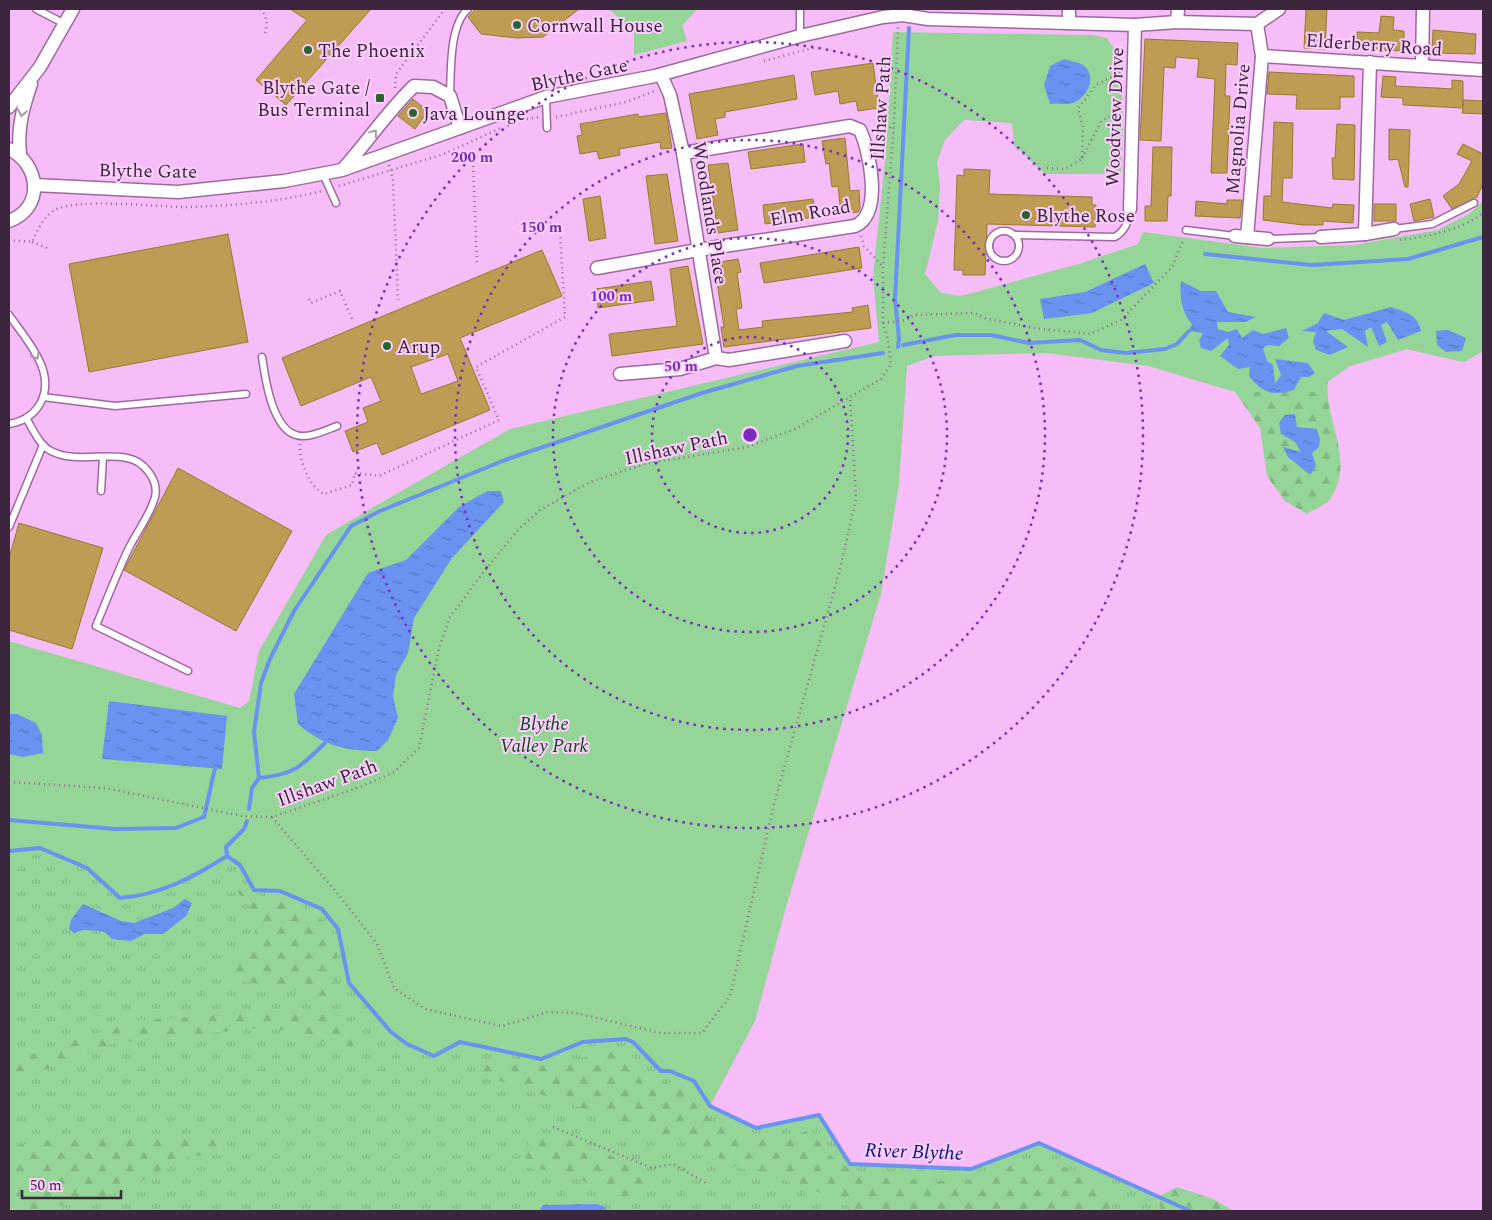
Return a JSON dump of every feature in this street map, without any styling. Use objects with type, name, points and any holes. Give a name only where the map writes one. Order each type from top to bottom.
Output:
[{"type":"street","points":[[9,107],[34,74],[74,9]]},
{"type":"street","points":[[1069,9],[1069,23]]},
{"type":"street","points":[[1177,22],[1178,9]]},
{"type":"street","points":[[1257,24],[1279,9]]},
{"type":"street","points":[[1422,66],[1423,9]]},
{"type":"street","name":"Blythe Gate","points":[[34,184],[178,192],[284,182],[342,170],[546,97],[661,75],[800,36],[897,15],[928,19],[1135,25],[1177,22],[1257,24]]},
{"type":"street","name":"Magnolia Drive","points":[[1241,236],[1262,56],[1257,24]]},
{"type":"street","name":"Woodview Drive","points":[[1130,209],[1135,25]]},
{"type":"street","name":"Elderberry Road","points":[[1262,56],[1483,70]]},
{"type":"street","points":[[1365,234],[1370,62]]},
{"type":"street","points":[[9,221],[25,210],[33,194],[34,184],[28,163],[14,151],[23,107],[34,74]]},
{"type":"street","name":"Woodlands Place","points":[[661,75],[670,95],[683,153],[716,358]]},
{"type":"street","points":[[342,170],[372,136],[395,104],[414,86],[434,87],[450,96],[460,128]]},
{"type":"street","points":[[683,153],[850,126],[860,130],[867,145]]},
{"type":"street","name":"Elm Road","points":[[597,268],[698,250],[858,226],[866,219],[871,208],[870,160],[867,145]]},
{"type":"street","points":[[1321,237],[1365,234],[1394,229]]},
{"type":"street","points":[[1241,236],[1268,239]]},
{"type":"street","points":[[620,374],[680,370],[716,358],[729,360],[845,341]]},
{"type":"lane","points":[[36,9],[65,24]]},
{"type":"lane","points":[[450,96],[452,49],[462,14],[468,9]]},
{"type":"lane","points":[[800,9],[800,36]]},
{"type":"lane","points":[[546,97],[547,128]]},
{"type":"lane","points":[[323,174],[336,203]]},
{"type":"lane","points":[[1394,229],[1432,224],[1474,203]]},
{"type":"lane","points":[[1015,235],[1019,249],[1014,258],[1004,261],[994,257],[989,248],[994,235],[1002,230],[1015,235],[1115,237],[1123,232],[1128,222],[1130,209]]},
{"type":"lane","points":[[1186,230],[1241,236]]},
{"type":"lane","points":[[1268,239],[1321,237]]},
{"type":"lane","points":[[9,315],[46,373],[43,397],[32,414],[9,424]]},
{"type":"lane","points":[[262,357],[266,384],[280,424],[296,435],[311,435],[337,426]]},
{"type":"lane","points":[[43,397],[115,406],[246,394]]},
{"type":"lane","points":[[26,418],[43,445],[59,454],[128,458],[140,464],[151,476],[155,496],[128,551],[96,626],[188,671]]},
{"type":"lane","points":[[9,527],[43,445]]},
{"type":"lane","points":[[101,491],[103,457]]},
{"type":"path","points":[[260,9],[266,17],[267,27],[264,36]]},
{"type":"path","points":[[395,104],[396,74],[445,9]]},
{"type":"path","name":"Illshaw Path","points":[[9,782],[105,788],[242,816],[272,817],[360,787],[394,772],[419,748],[440,648],[450,617],[517,531],[540,510],[590,482],[645,464],[747,447],[795,429],[881,379],[891,364],[888,341],[883,324],[883,267],[894,123],[897,15]]},
{"type":"path","points":[[1082,159],[1084,128],[1078,108],[1096,85],[1110,78]]},
{"type":"path","points":[[1047,168],[1065,169],[1082,159],[1101,122],[1107,116],[1133,119]]},
{"type":"path","points":[[867,145],[878,142],[894,123]]},
{"type":"path","points":[[385,155],[393,180],[398,300]]},
{"type":"path","points":[[473,161],[477,266]]},
{"type":"path","points":[[32,242],[41,223],[54,210]]},
{"type":"path","points":[[301,435],[300,456],[315,490],[324,494],[352,485],[355,473],[379,476],[499,420],[476,368],[565,317],[560,228],[548,222]]},
{"type":"path","points":[[858,226],[864,246],[883,267]]},
{"type":"path","points":[[9,240],[32,242],[50,249]]},
{"type":"path","points":[[883,324],[907,320],[913,315],[974,313],[985,318],[1033,328],[1090,334],[1120,320],[1172,267],[1177,256]]},
{"type":"path","points":[[310,299],[311,302],[340,291],[352,319]]},
{"type":"path","points":[[272,817],[338,894],[377,944],[394,988],[425,1009],[501,1026],[549,1012],[576,1013],[661,1033],[702,1032],[730,996],[774,804],[838,573],[856,499],[850,396]]},
{"type":"path","points":[[553,1127],[652,1168],[673,1164],[706,1183]]},
{"type":"green space","points":[[609,9],[697,9],[682,26],[687,41],[634,55],[634,31]]},
{"type":"green space","name":"Blythe Valley Park","points":[[893,32],[1093,35],[1107,38],[1120,58],[1123,127],[1121,174],[1045,174],[1014,145],[1012,123],[964,120],[945,140],[937,162],[940,186],[938,221],[925,274],[941,293],[961,296],[1082,263],[1138,244],[1143,232],[1262,248],[1354,245],[1438,230],[1469,214],[1483,201],[1483,351],[1464,362],[1407,349],[1350,366],[1313,392],[1235,392],[1148,366],[1046,353],[934,356],[907,366],[899,484],[881,594],[786,907],[755,1021],[710,1106],[691,1080],[678,1073],[661,1071],[633,1042],[626,1039],[583,1042],[541,1059],[460,1042],[434,1056],[407,1044],[391,1032],[349,983],[338,929],[322,909],[280,891],[254,890],[240,865],[227,856],[176,884],[149,893],[120,898],[87,868],[40,848],[9,851],[9,641],[240,708],[249,701],[259,651],[326,535],[403,490],[510,429],[879,342],[873,277],[885,160]]},
{"type":"green space","points":[[1178,296],[1483,351],[1464,362],[1407,349],[1350,366],[1328,381],[1330,410],[1340,455],[1340,470],[1337,485],[1330,499],[1307,514],[1285,501],[1267,476],[1260,428],[1235,392],[1256,391]]},
{"type":"green space","points":[[40,848],[87,868],[120,898],[149,893],[176,884],[227,856],[240,865],[254,890],[280,891],[322,909],[338,929],[349,983],[391,1032],[460,1042],[541,1059],[583,1042],[626,1039],[633,1042],[661,1071],[671,1071],[694,1081],[710,1106],[756,1128],[819,1115],[850,1164],[971,1169],[1039,1143],[1158,1197],[1160,1211],[9,1211],[9,851]]},
{"type":"green space","points":[[235,889],[304,906],[329,927],[336,944],[339,973],[326,996],[242,981],[224,974],[226,963],[247,951],[255,933],[255,912]]},
{"type":"green space","points":[[270,1009],[321,1014],[344,1023],[366,1040],[356,1055],[309,1036],[268,1027],[116,1043],[9,1083],[9,1058],[23,1057],[133,1021]]},
{"type":"green space","points":[[601,1050],[627,1052],[659,1080],[683,1089],[702,1107],[713,1124],[746,1137],[791,1137],[808,1130],[832,1157],[862,1177],[963,1182],[1039,1156],[1118,1190],[1110,1211],[859,1211],[809,1188],[738,1167],[682,1141],[479,1074],[479,1065],[526,1066],[557,1064],[573,1061]]},
{"type":"green space","points":[[543,1133],[569,1138],[615,1158],[628,1166],[647,1184],[646,1193],[626,1197],[607,1192],[566,1174],[528,1167],[525,1159],[530,1138]]},
{"type":"green space","points":[[81,1134],[225,1138],[226,1151],[180,1159],[126,1190],[87,1201],[27,1211],[9,1211],[9,1147]]},
{"type":"green space","points":[[1177,1187],[1213,1199],[1234,1211],[1160,1211],[1158,1197]]},
{"type":"water","points":[[1064,59],[1083,65],[1090,75],[1089,86],[1083,96],[1073,103],[1050,104],[1044,85],[1050,66]]},
{"type":"water","points":[[1145,264],[1154,283],[1092,313],[1044,319],[1040,299],[1085,292]]},
{"type":"water","points":[[1181,281],[1201,291],[1216,291],[1228,312],[1256,317],[1245,322],[1217,322],[1218,329],[1228,332],[1237,329],[1242,338],[1253,330],[1263,334],[1286,328],[1289,338],[1279,346],[1268,345],[1263,348],[1267,361],[1273,365],[1275,384],[1281,375],[1275,359],[1308,363],[1315,373],[1309,377],[1301,377],[1294,390],[1280,393],[1269,392],[1259,387],[1249,376],[1250,367],[1238,369],[1220,356],[1229,345],[1228,338],[1211,351],[1201,348],[1199,340],[1203,333],[1189,331],[1192,324],[1182,304]]},
{"type":"water","points":[[1391,307],[1414,317],[1421,331],[1398,340],[1387,322],[1381,325],[1387,342],[1379,346],[1371,327],[1365,331],[1368,347],[1342,329],[1326,331],[1348,347],[1330,355],[1316,350],[1313,341],[1316,332],[1302,331],[1318,323],[1324,313],[1344,320]]},
{"type":"water","points":[[1448,330],[1466,338],[1462,351],[1446,352],[1437,345],[1436,331]]},
{"type":"water","points":[[1295,414],[1297,427],[1317,429],[1320,440],[1319,447],[1312,453],[1316,466],[1310,475],[1288,457],[1283,447],[1301,452],[1295,442],[1281,434],[1279,423],[1285,415]]},
{"type":"water","points":[[487,491],[501,491],[504,502],[452,558],[414,618],[408,653],[396,675],[393,696],[398,718],[388,740],[377,751],[355,750],[325,742],[298,724],[294,694],[368,573],[406,560],[459,507]]},
{"type":"water","points":[[109,701],[227,716],[222,769],[102,759]]},
{"type":"water","points":[[9,714],[17,714],[36,723],[42,735],[43,753],[23,757],[9,754]]},
{"type":"water","points":[[185,899],[192,903],[186,916],[163,934],[145,934],[131,941],[112,939],[105,932],[100,931],[84,930],[74,933],[69,929],[71,920],[83,904],[121,921],[134,923],[173,908]]},
{"type":"water","points":[[597,1204],[605,1207],[607,1211],[539,1211],[543,1205]]},
{"type":"building","name":"The Phoenix","points":[[290,9],[371,9],[286,105],[256,80],[307,20]]},
{"type":"building","name":"Cornwall House","points":[[476,9],[579,9],[543,37],[516,38],[481,34],[468,17]]},
{"type":"building","points":[[1306,9],[1327,9],[1325,49],[1304,48]]},
{"type":"building","points":[[1381,16],[1394,17],[1393,30],[1404,31],[1404,51],[1357,49],[1357,32],[1379,33]]},
{"type":"building","points":[[1433,30],[1476,34],[1475,54],[1432,53]]},
{"type":"building","points":[[1145,39],[1238,43],[1237,65],[1226,64],[1225,96],[1230,96],[1227,173],[1211,173],[1215,79],[1197,77],[1199,59],[1176,57],[1175,68],[1164,67],[1161,141],[1140,140]]},
{"type":"building","points":[[873,63],[879,108],[858,111],[856,101],[840,104],[838,91],[815,95],[811,72]]},
{"type":"building","points":[[1269,72],[1354,76],[1354,97],[1340,97],[1340,109],[1296,109],[1297,95],[1267,94]]},
{"type":"building","points":[[794,75],[797,99],[725,112],[725,117],[715,119],[718,135],[697,139],[689,94]]},
{"type":"building","points":[[1383,76],[1396,77],[1395,86],[1452,89],[1452,80],[1463,81],[1463,100],[1483,101],[1483,114],[1462,113],[1463,108],[1403,105],[1403,98],[1381,97]]},
{"type":"building","name":"Java Lounge","points":[[413,99],[428,111],[415,129],[398,116]]},
{"type":"building","points":[[666,113],[672,148],[661,149],[660,142],[619,149],[620,155],[599,159],[597,151],[580,154],[577,136],[582,135],[580,124],[638,114],[638,117]]},
{"type":"building","points":[[1274,122],[1293,123],[1292,178],[1283,178],[1282,202],[1332,208],[1333,204],[1354,205],[1353,223],[1323,221],[1323,225],[1303,225],[1263,220],[1264,196],[1271,196]]},
{"type":"building","points":[[1337,124],[1355,125],[1354,180],[1333,179],[1332,158],[1335,158]]},
{"type":"building","points":[[1389,129],[1410,130],[1408,187],[1405,187],[1398,159],[1389,160]]},
{"type":"building","points":[[845,138],[850,191],[859,190],[860,208],[858,212],[841,214],[838,186],[832,187],[829,163],[826,164],[822,141]]},
{"type":"building","points":[[803,144],[805,162],[751,169],[748,152]]},
{"type":"building","points":[[1463,144],[1483,154],[1483,184],[1477,197],[1452,209],[1443,196],[1459,184],[1472,161],[1457,154]]},
{"type":"building","points":[[1153,147],[1172,147],[1171,196],[1168,196],[1167,221],[1145,221],[1145,206],[1151,206]]},
{"type":"building","points":[[728,163],[738,230],[718,233],[708,165]]},
{"type":"building","name":"Blythe Rose","points":[[964,169],[990,170],[989,194],[1092,197],[1092,205],[1096,205],[1095,227],[987,224],[985,275],[963,275],[963,270],[954,270],[957,175],[964,176]]},
{"type":"building","points":[[667,174],[678,241],[655,244],[646,176]]},
{"type":"building","points":[[600,196],[606,238],[589,241],[583,199]]},
{"type":"building","points":[[813,199],[816,217],[765,224],[763,205]]},
{"type":"building","points":[[1430,199],[1434,217],[1414,221],[1410,204]]},
{"type":"building","points":[[1227,200],[1242,200],[1240,218],[1195,216],[1196,201],[1227,204]]},
{"type":"building","points":[[1374,204],[1396,204],[1396,221],[1374,221]]},
{"type":"building","points":[[228,234],[248,342],[89,372],[69,264]]},
{"type":"building","points":[[859,247],[862,268],[764,283],[760,263]]},
{"type":"building","name":"Arup","points":[[542,250],[562,296],[460,338],[490,410],[382,455],[377,443],[353,452],[345,431],[368,422],[363,408],[381,401],[371,377],[301,406],[282,358]],"holes":[[[448,354],[458,381],[421,394],[411,367]]]},
{"type":"building","points":[[738,259],[741,272],[737,273],[742,308],[736,309],[739,330],[763,327],[762,321],[853,312],[852,308],[868,305],[871,328],[724,347],[721,327],[724,327],[714,263]]},
{"type":"building","points":[[688,266],[703,344],[612,356],[609,334],[677,326],[670,269]]},
{"type":"building","points":[[651,281],[654,300],[598,308],[596,289]]},
{"type":"building","points":[[178,468],[292,531],[236,631],[124,570]]},
{"type":"building","points":[[19,523],[103,548],[72,649],[9,630],[9,558]]},
{"type":"waterway","points":[[898,347],[895,299],[909,28]]},
{"type":"waterway","points":[[1205,254],[1312,265],[1408,259],[1483,237]]},
{"type":"waterway","points":[[903,345],[956,335],[991,335],[1029,343],[1080,340],[1101,350],[1126,353],[1165,349],[1177,344],[1189,331]]},
{"type":"waterway","points":[[259,778],[254,732],[261,683],[270,659],[294,611],[351,526],[380,511],[505,460],[702,393],[797,366],[883,353]]},
{"type":"waterway","points":[[249,809],[252,788],[259,778],[280,775],[296,768],[303,764],[325,743]]},
{"type":"waterway","points":[[9,820],[115,829],[176,828],[204,817],[215,768]]},
{"type":"waterway","points":[[227,856],[226,847],[244,829],[247,821]]},
{"type":"waterway","name":"River Blythe","points":[[9,851],[40,848],[87,868],[120,898],[149,893],[176,884],[227,856],[240,865],[254,890],[280,891],[322,909],[338,929],[349,983],[391,1032],[407,1044],[434,1056],[460,1042],[541,1059],[583,1042],[626,1039],[633,1042],[661,1071],[670,1071],[694,1081],[710,1106],[756,1128],[819,1115],[850,1164],[971,1169],[1039,1143],[1190,1211]]},
{"type":"place","name":"Cornwall House","points":[[517,25]]},
{"type":"place","name":"The Phoenix","points":[[308,50]]},
{"type":"place","name":"Blythe Gate / Bus Terminal","points":[[380,98]]},
{"type":"place","name":"Java Lounge","points":[[413,113]]},
{"type":"place","name":"Blythe Rose","points":[[1026,215]]},
{"type":"place","name":"Arup","points":[[387,346]]}]
